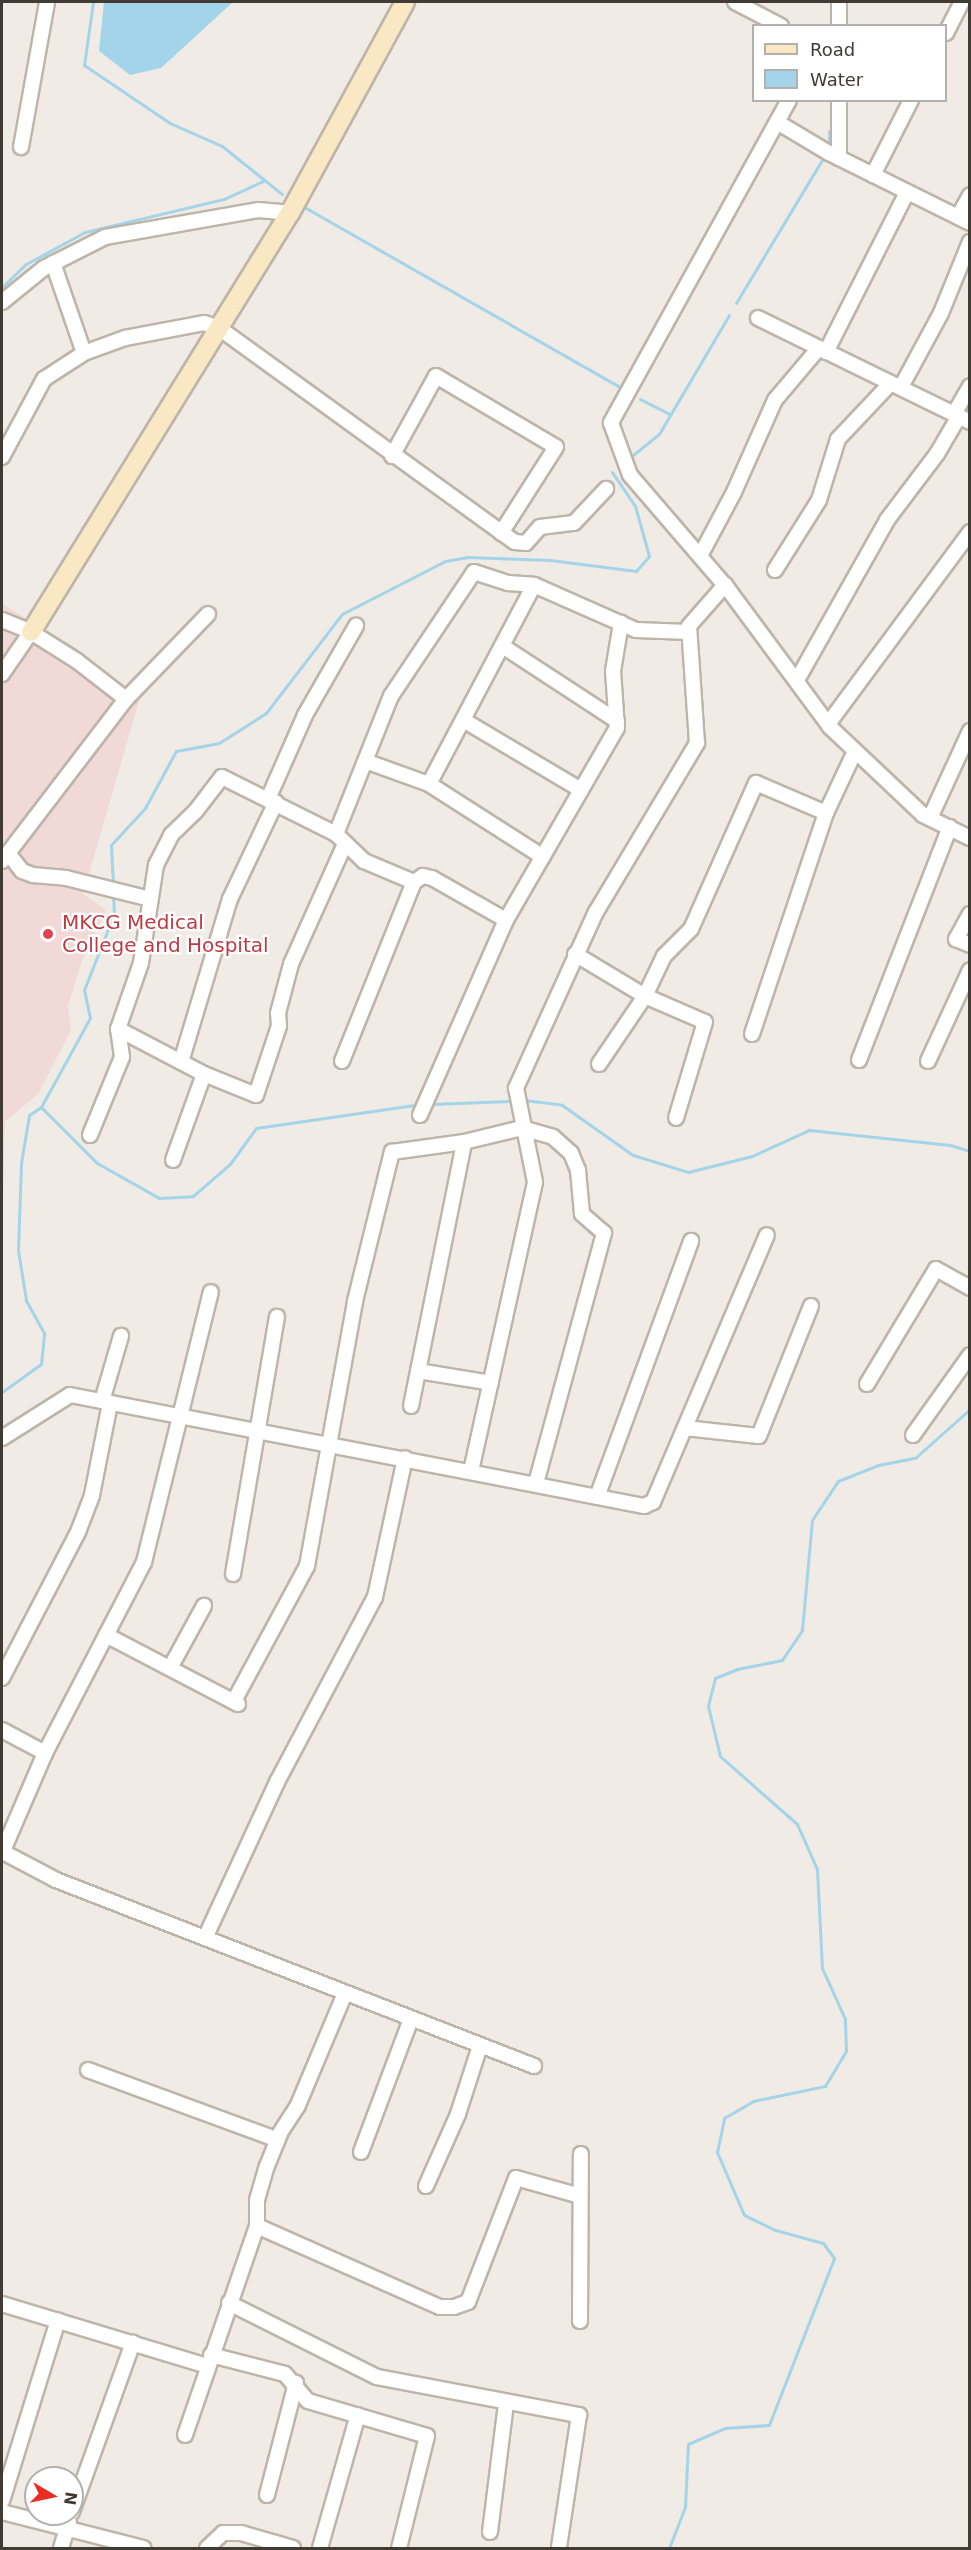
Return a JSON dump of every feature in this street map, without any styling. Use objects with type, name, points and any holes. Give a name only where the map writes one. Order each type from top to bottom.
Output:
[{"type":"street","points":[[21,147],[47,2]]},
{"type":"street","points":[[2,674],[31,632],[290,213],[405,2]]},
{"type":"street","points":[[735,2],[777,24]]},
{"type":"street","points":[[839,2],[839,24]]},
{"type":"street","points":[[947,29],[961,2]]},
{"type":"street","points":[[788,102],[611,423],[630,475],[724,585],[828,724],[930,818],[969,838]]},
{"type":"street","points":[[839,102],[839,158]]},
{"type":"street","points":[[873,175],[910,102]]},
{"type":"street","points":[[777,122],[839,158],[964,220],[969,195]]},
{"type":"street","points":[[700,556],[734,492],[775,400],[823,350],[907,192]]},
{"type":"street","points":[[2,302],[53,263],[105,237],[258,210],[290,213]]},
{"type":"street","points":[[775,570],[819,500],[838,439],[896,385],[941,313],[969,242]]},
{"type":"street","points":[[53,263],[84,353]]},
{"type":"street","points":[[758,318],[961,417]]},
{"type":"street","points":[[2,457],[44,379],[84,353],[125,338],[204,323],[219,328],[392,456],[501,533],[521,543],[540,527],[568,526],[606,489]]},
{"type":"street","points":[[392,456],[436,376],[556,447],[501,533]]},
{"type":"street","points":[[797,680],[887,520],[937,454],[961,417],[969,386]]},
{"type":"street","points":[[828,724],[969,532]]},
{"type":"street","points":[[118,1029],[204,1074],[256,1095],[279,1026],[278,1013],[291,964],[341,839],[365,762],[391,696],[474,572],[508,583],[534,585],[636,630],[689,632]]},
{"type":"street","points":[[429,784],[465,721],[534,585]]},
{"type":"street","points":[[471,1471],[535,1182],[521,1123],[516,1088],[575,954],[697,742],[689,626],[724,585]]},
{"type":"street","points":[[150,899],[66,878],[33,875],[22,871],[5,857],[126,699],[208,614]]},
{"type":"street","points":[[2,620],[31,632],[126,699]]},
{"type":"street","points":[[420,1115],[506,920],[617,728],[613,671],[621,624]]},
{"type":"street","points":[[181,1062],[230,899],[305,714],[356,626]]},
{"type":"street","points":[[504,646],[616,721]]},
{"type":"street","points":[[465,721],[581,790]]},
{"type":"street","points":[[930,818],[969,731]]},
{"type":"street","points":[[752,1034],[826,813],[855,751]]},
{"type":"street","points":[[365,762],[429,784],[543,857]]},
{"type":"street","points":[[90,1135],[122,1057],[118,1029],[141,963],[150,924],[150,899],[156,865],[171,835],[195,812],[222,777],[272,800],[341,839],[364,861],[414,882]]},
{"type":"street","points":[[599,1064],[645,996],[664,956],[691,929],[756,783],[826,813]]},
{"type":"street","points":[[859,1060],[950,827]]},
{"type":"street","points":[[342,1061],[414,882],[423,876],[432,878],[506,920]]},
{"type":"street","points":[[969,914],[957,939],[969,945]]},
{"type":"street","points":[[575,954],[645,996],[705,1023],[676,1118]]},
{"type":"street","points":[[928,1061],[969,970]]},
{"type":"street","points":[[173,1160],[204,1074]]},
{"type":"street","points":[[106,1635],[236,1703],[307,1566],[355,1301],[392,1152],[464,1142],[521,1123],[553,1137],[571,1153],[578,1170],[582,1214],[604,1233],[536,1484]]},
{"type":"street","points":[[411,1406],[464,1142]]},
{"type":"street","points":[[2,1438],[60,1398],[70,1395],[328,1443],[644,1506],[653,1502],[767,1235]]},
{"type":"street","points":[[597,1497],[691,1241]]},
{"type":"street","points":[[867,1384],[936,1269],[969,1285]]},
{"type":"street","points":[[211,1292],[144,1562],[45,1753],[2,1852],[56,1880],[534,2066]]},
{"type":"street","points":[[685,1428],[759,1436],[811,1306]]},
{"type":"street","points":[[233,1574],[277,1317]]},
{"type":"street","points":[[2,1678],[78,1532],[92,1495],[106,1402],[121,1336]]},
{"type":"street","points":[[913,1435],[969,1355]]},
{"type":"street","points":[[418,1371],[491,1383]]},
{"type":"street","points":[[205,1938],[277,1782],[375,1597],[405,1458]]},
{"type":"street","points":[[170,1668],[204,1606]]},
{"type":"street","points":[[2,1730],[45,1753]]},
{"type":"street","points":[[185,2435],[257,2226],[257,2200],[278,2140],[298,2105],[345,1993]]},
{"type":"street","points":[[361,2152],[411,2019]]},
{"type":"street","points":[[426,2186],[458,2114],[480,2046]]},
{"type":"street","points":[[88,2070],[278,2140]]},
{"type":"street","points":[[580,2321],[581,2154]]},
{"type":"street","points":[[257,2226],[440,2307],[454,2307],[468,2302],[516,2178],[580,2196]]},
{"type":"street","points":[[229,2303],[377,2377],[579,2415],[559,2548]]},
{"type":"street","points":[[2,2304],[133,2343],[210,2361],[285,2373],[296,2383],[308,2401],[427,2436],[399,2548]]},
{"type":"street","points":[[2,2501],[58,2320]]},
{"type":"street","points":[[84,2480],[133,2343]]},
{"type":"street","points":[[267,2495],[296,2383]]},
{"type":"street","points":[[490,2532],[506,2403]]},
{"type":"street","points":[[320,2548],[358,2415]]},
{"type":"street","points":[[2,2512],[125,2546],[143,2548]]},
{"type":"street","points":[[61,2548],[68,2526]]},
{"type":"street","points":[[207,2548],[223,2533],[241,2533],[290,2548]]},
{"type":"shaded area","name":"MKCG Medical College and Hospital","points":[[2,604],[73,646],[140,698],[83,894],[106,910],[83,958],[68,1006],[71,1030],[38,1094],[5,1122],[2,1234]]},
{"type":"water","points":[[104,2],[233,2],[161,68],[130,75],[99,51]]},
{"type":"waterway","points":[[93,2],[84,65],[170,123],[222,146],[282,194]]},
{"type":"waterway","points":[[829,131],[829,143]]},
{"type":"waterway","points":[[736,303],[823,158]]},
{"type":"waterway","points":[[2,287],[26,264],[85,232],[224,199],[263,181]]},
{"type":"waterway","points":[[306,208],[621,388]]},
{"type":"waterway","points":[[628,459],[659,434],[729,315]]},
{"type":"waterway","points":[[640,399],[670,414]]},
{"type":"waterway","points":[[113,885],[111,845],[145,808],[176,751],[219,743],[266,713],[342,614],[445,561],[467,557],[550,560],[636,571],[649,556],[635,506],[612,472]]},
{"type":"waterway","points":[[2,1392],[41,1364],[44,1333],[26,1300],[18,1250],[21,1163],[29,1115],[41,1107],[90,1018],[84,990],[114,914],[113,894]]},
{"type":"waterway","points":[[524,1100],[562,1105],[633,1155],[688,1172],[752,1156],[809,1130],[950,1145],[970,1151]]},
{"type":"waterway","points":[[431,1104],[514,1101]]},
{"type":"waterway","points":[[41,1107],[97,1163],[159,1198],[193,1196],[230,1164],[256,1128],[421,1104]]},
{"type":"waterway","points":[[669,2548],[685,2507],[688,2444],[725,2428],[769,2425],[834,2258],[823,2243],[775,2230],[744,2215],[717,2152],[724,2118],[753,2101],[825,2086],[846,2051],[845,2019],[822,1968],[817,1869],[797,1824],[720,1756],[708,1706],[715,1678],[737,1669],[782,1660],[802,1630],[812,1520],[838,1481],[878,1465],[915,1458],[970,1409]]},
{"type":"place","name":"MKCG Medical College and Hospital","points":[[48,934]]}]
